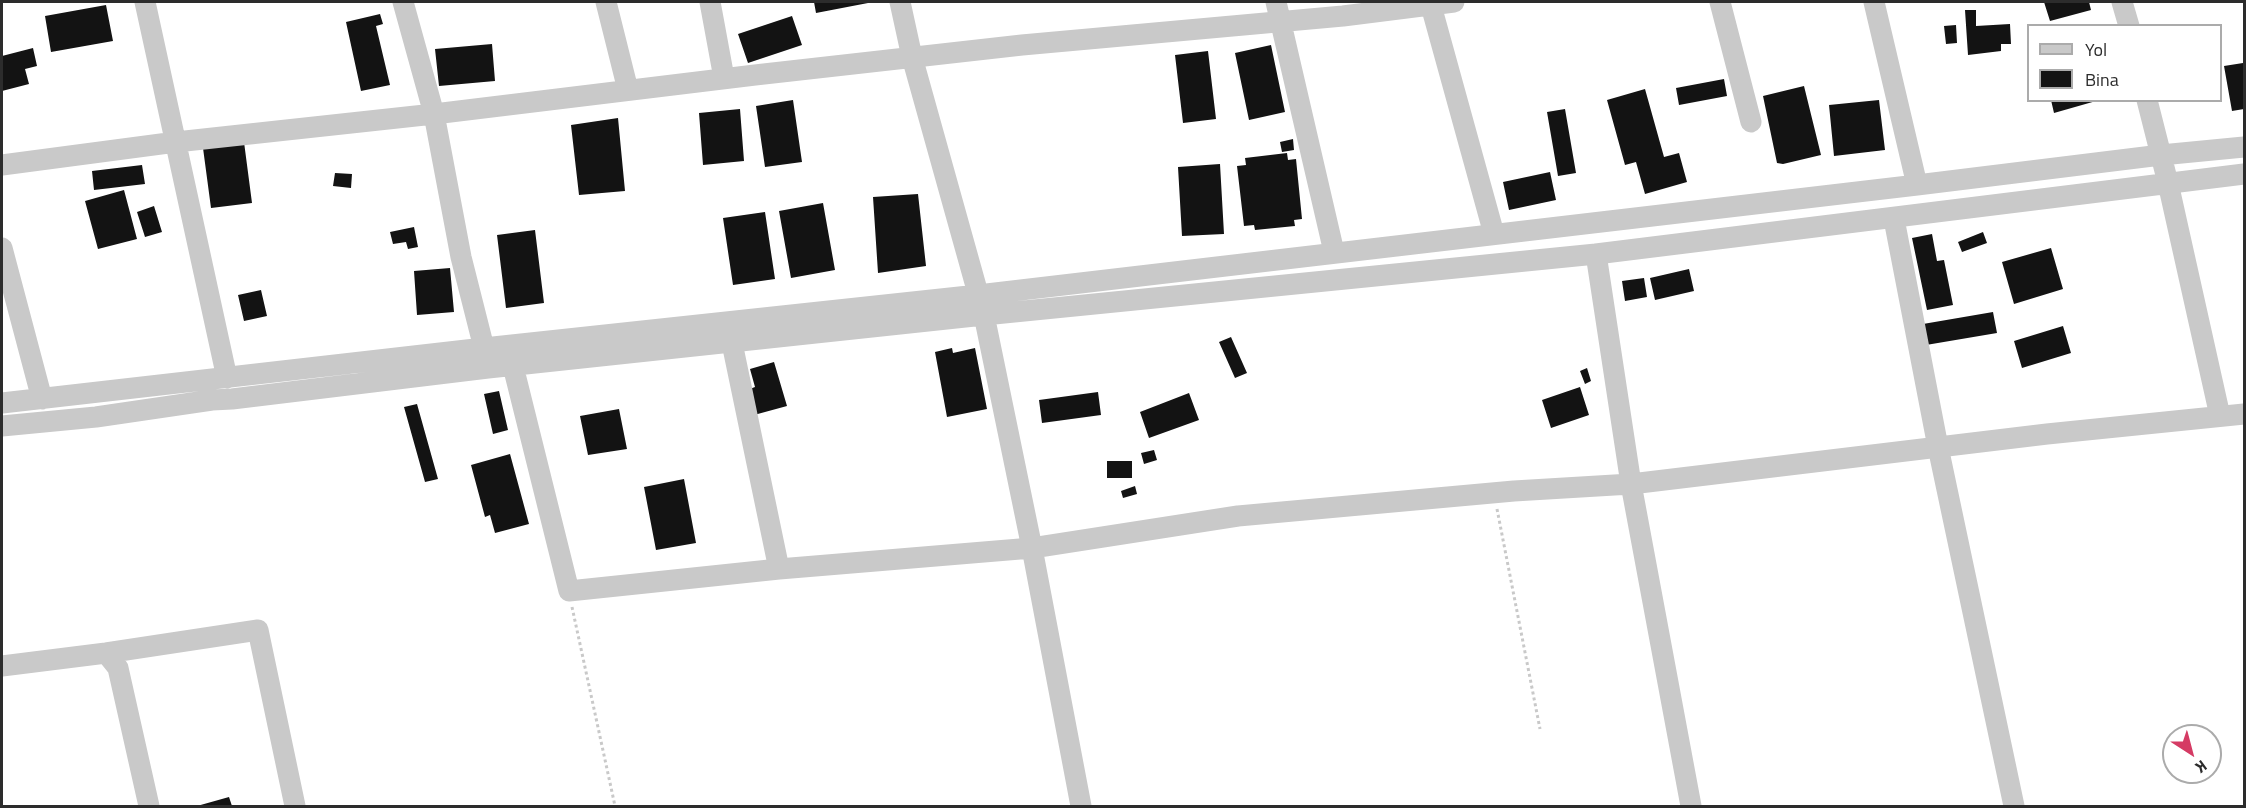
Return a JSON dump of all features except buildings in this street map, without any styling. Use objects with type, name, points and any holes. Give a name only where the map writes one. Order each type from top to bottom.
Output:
[{"type":"street","points":[[145,2],[227,378]]},
{"type":"street","points":[[403,2],[434,114],[461,257],[483,348]]},
{"type":"street","points":[[606,2],[628,90]]},
{"type":"street","points":[[710,2],[724,78]]},
{"type":"street","points":[[900,2],[912,57],[981,305],[1032,548],[1081,807]]},
{"type":"street","points":[[2,165],[176,142],[434,114],[1278,11],[1454,2]]},
{"type":"street","points":[[1719,2],[1751,122]]},
{"type":"street","points":[[1874,2],[1917,185]]},
{"type":"street","points":[[2122,2],[2128,24]]},
{"type":"street","points":[[1430,3],[1494,234]]},
{"type":"street","points":[[1278,11],[1334,252]]},
{"type":"street","points":[[2148,102],[2220,416]]},
{"type":"street","points":[[2,426],[96,417],[212,400],[732,343],[1334,252],[2244,147]]},
{"type":"street","points":[[2,403],[483,348],[1596,254],[2244,174]]},
{"type":"street","points":[[1894,219],[1938,447],[2014,807]]},
{"type":"street","points":[[2,248],[42,399]]},
{"type":"street","points":[[1596,254],[1631,484],[1691,807]]},
{"type":"street","points":[[732,343],[779,569]]},
{"type":"street","points":[[513,366],[568,591],[779,569],[1032,548],[1238,516],[1493,492],[1631,484],[1938,447],[2244,414]]},
{"type":"street","points":[[2,666],[258,630],[295,807]]},
{"type":"street","points":[[106,653],[118,668],[149,807]]},
{"type":"path","points":[[1493,492],[1540,729]]},
{"type":"path","points":[[568,591],[615,807]]}]
